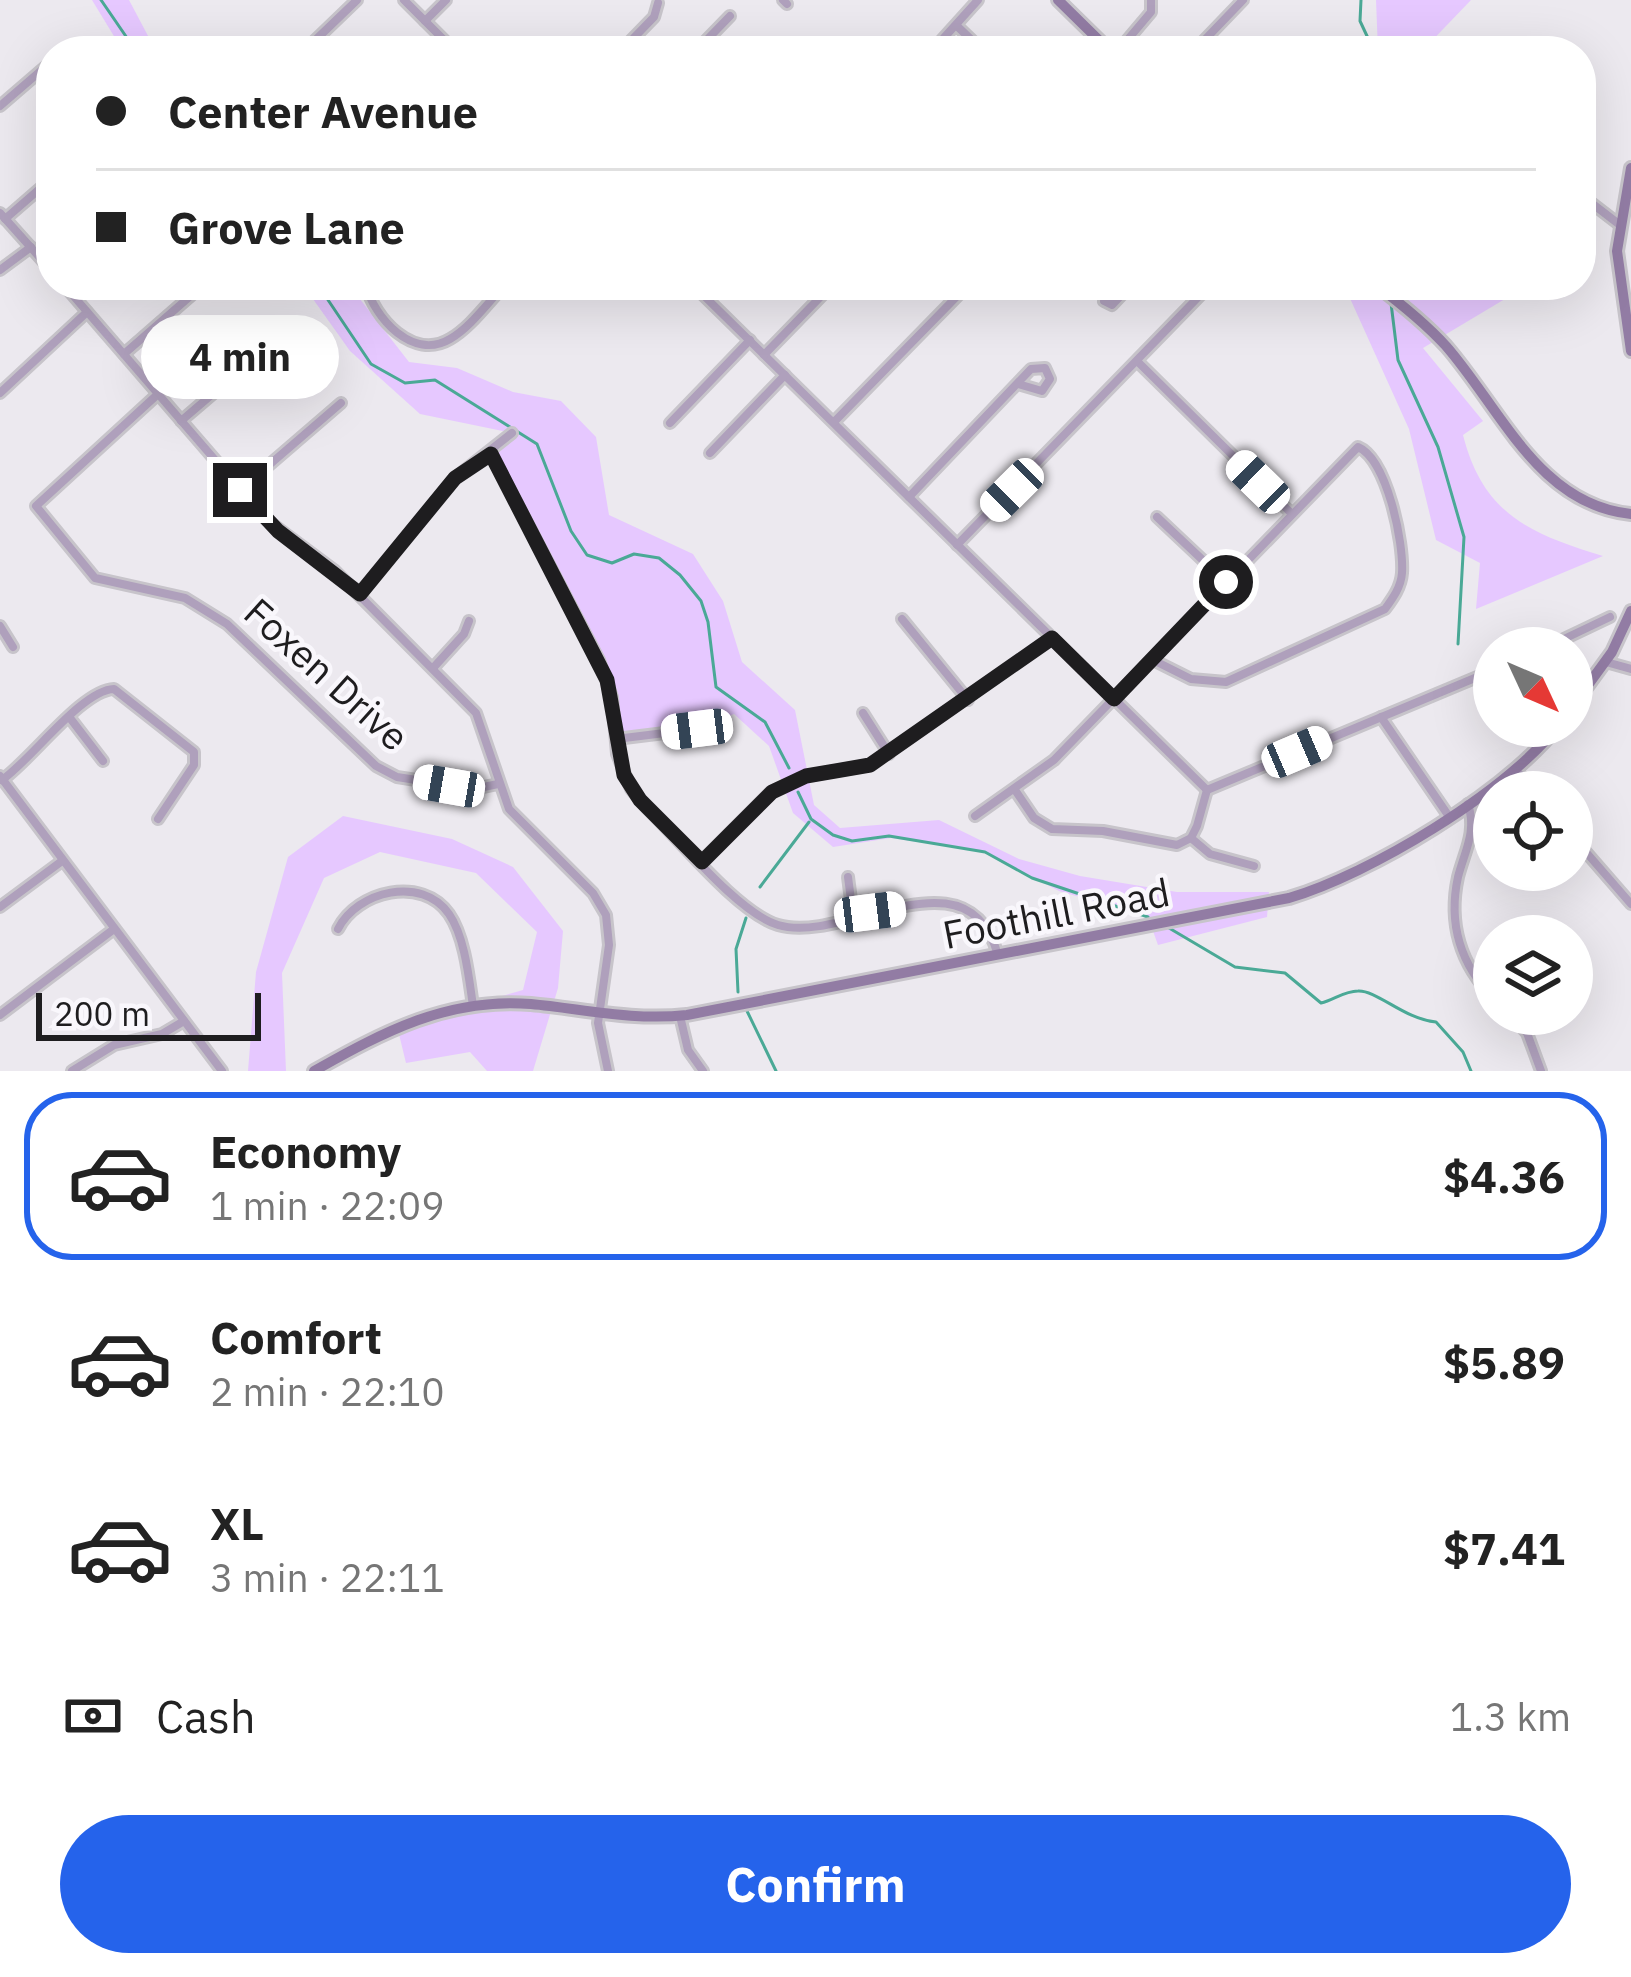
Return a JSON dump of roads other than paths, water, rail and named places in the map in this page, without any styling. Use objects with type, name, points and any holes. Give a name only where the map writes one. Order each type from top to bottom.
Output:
[{"type":"main road","points":[[1058,0],[1098,36]]},
{"type":"main road","points":[[1631,169],[1620,225],[1618,272],[1631,351]]},
{"type":"main road","points":[[1393,300],[1446,346],[1530,455],[1565,491],[1588,507],[1631,514]]},
{"type":"main road","points":[[1593,679],[1631,611]]},
{"type":"main road","name":"Foothill Road","points":[[314,1071],[401,1024],[473,1006],[528,1004],[598,1015],[680,1016],[1297,896],[1352,874],[1468,803],[1516,770],[1538,747]]},
{"type":"street","points":[[320,36],[357,0]]},
{"type":"street","points":[[404,0],[440,36]]},
{"type":"street","points":[[425,21],[446,0]]},
{"type":"street","points":[[947,36],[978,0]]},
{"type":"street","points":[[1128,36],[1150,12],[1150,0]]},
{"type":"street","points":[[1208,36],[1243,0]]},
{"type":"street","points":[[636,36],[654,17],[658,3]]},
{"type":"street","points":[[711,36],[730,16]]},
{"type":"street","points":[[957,26],[967,36]]},
{"type":"street","points":[[0,106],[36,75]]},
{"type":"street","points":[[36,191],[3,216],[36,253]]},
{"type":"street","points":[[1596,207],[1620,225]]},
{"type":"street","points":[[0,270],[31,247]]},
{"type":"street","points":[[77,300],[278,531],[360,594],[434,668],[484,728],[498,784],[514,815],[593,893],[606,915],[609,945],[598,1015],[608,1071]]},
{"type":"street","points":[[124,354],[186,300]]},
{"type":"street","points":[[373,300],[384,322],[408,338],[431,344],[452,338],[490,300]]},
{"type":"street","points":[[709,300],[1207,790]]},
{"type":"street","points":[[764,355],[817,300]]},
{"type":"street","points":[[834,422],[953,300]]},
{"type":"street","points":[[957,545],[1196,300]]},
{"type":"street","points":[[0,393],[87,312]]},
{"type":"street","points":[[182,422],[285,332]]},
{"type":"street","points":[[670,423],[750,340]]},
{"type":"street","points":[[1137,361],[1292,514]]},
{"type":"street","points":[[710,453],[784,375]]},
{"type":"street","points":[[909,497],[1018,384]]},
{"type":"street","name":"Foxen Drive","points":[[158,394],[35,506],[64,545],[99,580],[170,593],[213,613],[386,772],[474,789],[498,784]]},
{"type":"street","points":[[240,490],[341,403]]},
{"type":"street","points":[[360,594],[455,478],[512,433]]},
{"type":"street","points":[[975,816],[1054,760],[1358,447],[1378,462],[1402,569],[1385,609],[1370,620],[1226,682],[1191,680],[1153,660]]},
{"type":"street","points":[[491,454],[599,660],[613,697],[616,739],[631,789],[702,862],[754,912],[778,925],[806,927],[853,915],[935,904],[962,906],[987,927],[998,955]]},
{"type":"street","points":[[1157,517],[1226,582]]},
{"type":"street","points":[[1589,627],[1610,617]]},
{"type":"street","points":[[902,619],[968,700]]},
{"type":"street","points":[[434,668],[464,634],[469,621]]},
{"type":"street","points":[[0,626],[13,646]]},
{"type":"street","points":[[702,862],[784,784],[860,768],[890,754],[1052,638]]},
{"type":"street","points":[[1606,662],[1631,669]]},
{"type":"street","points":[[1191,838],[1207,790],[1473,679]]},
{"type":"street","points":[[158,819],[194,765],[191,748],[114,688],[96,693],[1,778],[222,1071]]},
{"type":"street","points":[[862,713],[890,754]]},
{"type":"street","points":[[1381,716],[1448,815]]},
{"type":"street","points":[[70,718],[103,761]]},
{"type":"street","points":[[616,739],[697,729]]},
{"type":"street","points":[[1015,790],[1034,818],[1061,832],[1103,831],[1171,844],[1191,838]]},
{"type":"street","points":[[1468,803],[1474,826],[1459,876],[1455,931],[1473,969]]},
{"type":"street","points":[[1191,838],[1210,854],[1254,866]]},
{"type":"street","points":[[1593,860],[1631,904]]},
{"type":"street","points":[[0,907],[62,861]]},
{"type":"street","points":[[848,877],[853,915]]},
{"type":"street","points":[[338,929],[356,905],[372,897],[410,892],[433,899],[455,925],[473,1006]]},
{"type":"street","points":[[0,1015],[114,929]]},
{"type":"street","points":[[680,1016],[688,1050],[703,1071]]},
{"type":"street","points":[[72,1071],[114,1045],[162,1034],[184,1021]]},
{"type":"street","points":[[1528,1035],[1541,1071]]},
{"type":"waterway","points":[[101,0],[126,36]]},
{"type":"waterway","points":[[1361,0],[1360,21],[1367,36]]},
{"type":"waterway","points":[[328,300],[371,364],[405,383],[435,380],[537,444],[571,531],[587,555],[612,563],[634,554],[659,558],[680,575],[701,601],[708,622],[716,687],[765,722],[789,768]]},
{"type":"waterway","points":[[1391,303],[1398,360],[1438,447],[1464,537],[1458,644]]},
{"type":"waterway","points":[[798,792],[811,819],[833,835],[852,841],[889,836],[985,852],[1032,878],[1148,917]]},
{"type":"waterway","points":[[760,887],[809,822]]},
{"type":"waterway","points":[[738,992],[736,949],[746,918]]},
{"type":"waterway","points":[[1169,928],[1235,967],[1285,973],[1321,1003],[1348,992],[1365,992],[1436,1022],[1463,1052],[1471,1071]]},
{"type":"waterway","points":[[747,1011],[776,1071]]}]
